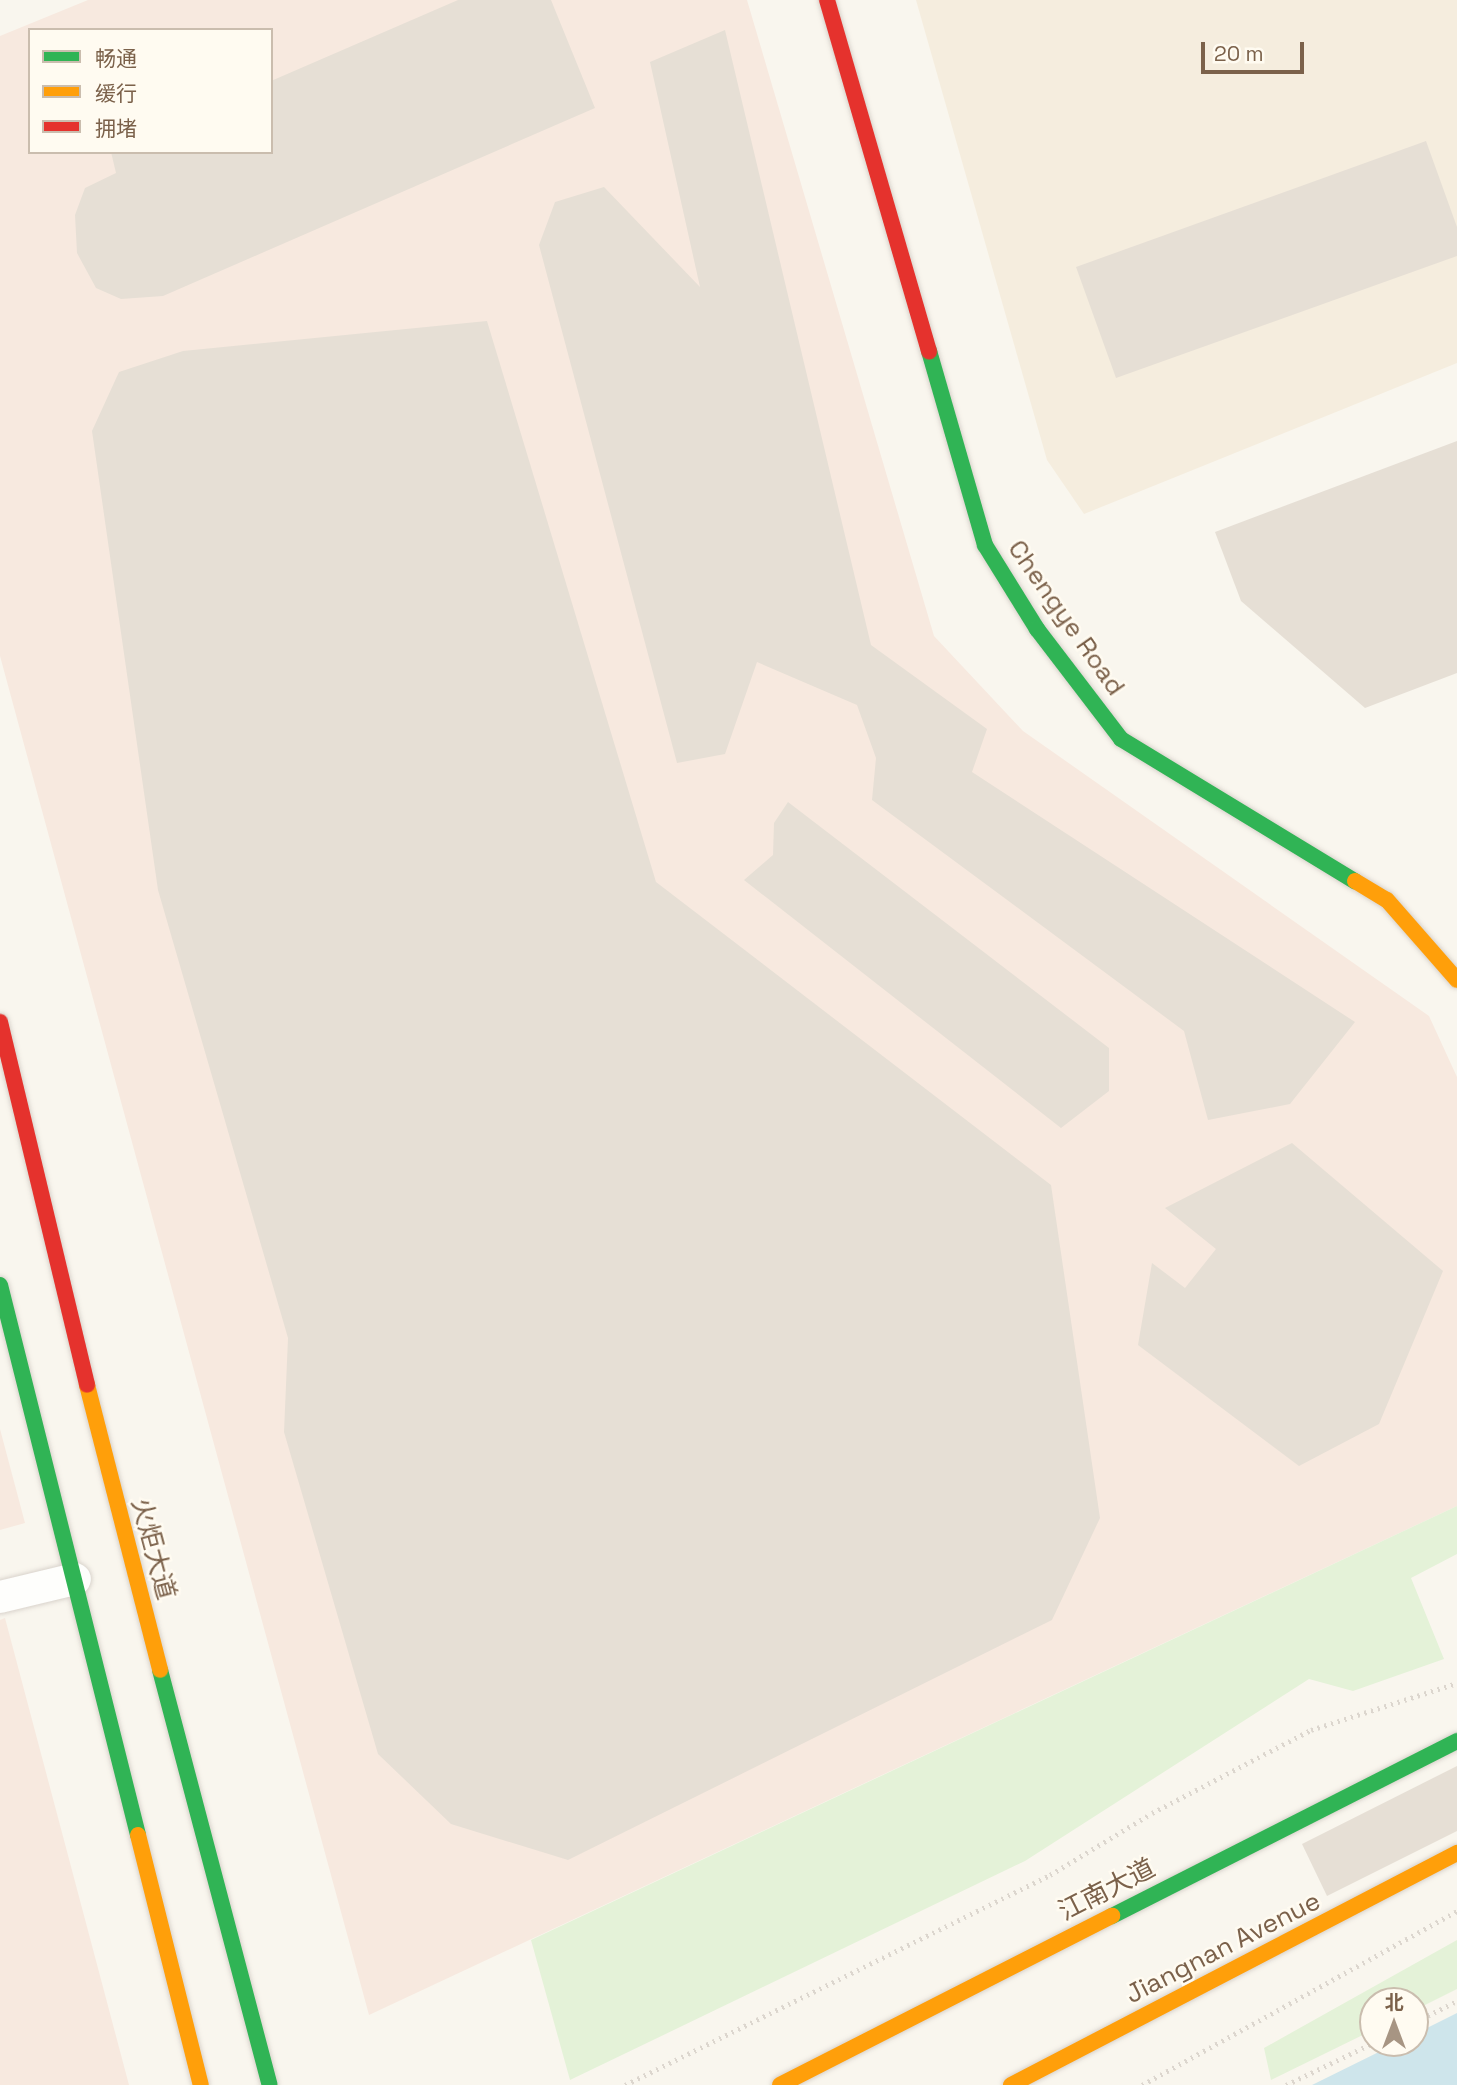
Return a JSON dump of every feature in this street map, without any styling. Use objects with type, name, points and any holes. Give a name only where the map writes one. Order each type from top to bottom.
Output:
[{"type":"main road","name":"Chengye Road","points":[[827,0],[985,545],[1037,629],[1121,739],[1387,900],[1457,980]]},
{"type":"main road","name":"火炬大道","points":[[0,1022],[118,1514],[270,2085]]},
{"type":"main road","points":[[0,1285],[201,2085]]},
{"type":"main road","name":"江南大道","points":[[780,2085],[1457,1741]]},
{"type":"main road","name":"Jiangnan Avenue","points":[[1011,2085],[1457,1853]]},
{"type":"street","points":[[0,1597],[75,1579]]},
{"type":"path","points":[[625,2085],[1050,1874],[1152,1813],[1311,1730],[1457,1683]]},
{"type":"path","points":[[1142,2085],[1457,1911]]},
{"type":"path","points":[[1429,2015],[1457,2001]]},
{"type":"path","points":[[1286,2085],[1359,2050]]},
{"type":"shaded area","points":[[88,0],[747,0],[934,636],[1023,731],[1429,1016],[1457,1077],[1457,1506],[369,2015],[0,656],[0,36]]},
{"type":"shaded area","points":[[916,0],[1457,0],[1457,363],[1084,514],[1047,460]]},
{"type":"shaded area","points":[[0,1429],[25,1523],[0,1530]]},
{"type":"shaded area","points":[[5,1618],[129,2085],[0,2085],[0,1620]]},
{"type":"green space","points":[[1457,1506],[1457,1554],[1411,1578],[1444,1659],[1353,1691],[1309,1679],[1025,1861],[570,2080],[531,1940]]},
{"type":"green space","points":[[1457,1940],[1457,1989],[1429,2003],[1429,1987],[1373,1987]]},
{"type":"green space","points":[[1359,1995],[1359,2037],[1271,2080],[1264,2048]]},
{"type":"water","points":[[1457,2013],[1457,2085],[1312,2085],[1369,2057],[1429,2057],[1429,2027]]},
{"type":"building","points":[[458,0],[551,0],[595,108],[163,296],[121,299],[96,288],[77,253],[75,215],[85,188],[116,173],[111,154],[273,154],[273,80]]},
{"type":"building","points":[[725,30],[871,645],[987,729],[972,772],[1355,1022],[1290,1104],[1208,1120],[1184,1031],[872,800],[876,758],[857,705],[757,662],[725,754],[677,763],[539,245],[555,202],[604,187],[700,287],[650,62]]},
{"type":"building","points":[[1426,141],[1457,227],[1457,256],[1116,378],[1076,267]]},
{"type":"building","points":[[487,321],[656,882],[1051,1185],[1100,1518],[1052,1620],[568,1860],[451,1824],[378,1754],[284,1432],[288,1338],[158,890],[92,431],[119,372],[183,351]]},
{"type":"building","points":[[1457,441],[1457,673],[1365,708],[1241,601],[1215,532]]},
{"type":"building","points":[[788,802],[1109,1048],[1109,1091],[1061,1128],[744,880],[773,855],[774,823]]},
{"type":"building","points":[[1292,1143],[1443,1271],[1379,1424],[1299,1466],[1138,1345],[1152,1263],[1185,1288],[1216,1249],[1165,1208]]},
{"type":"building","points":[[1457,1766],[1457,1831],[1327,1896],[1302,1844]]},
{"type":"traffic: fast","points":[[929,351],[985,545],[1037,629],[1121,739],[1355,881]]},
{"type":"traffic: fast","points":[[0,1285],[138,1835]]},
{"type":"traffic: fast","points":[[160,1670],[270,2085]]},
{"type":"traffic: fast","points":[[1112,1916],[1457,1741]]},
{"type":"traffic: slow","points":[[1355,881],[1387,900],[1457,980]]},
{"type":"traffic: slow","points":[[87,1385],[160,1670]]},
{"type":"traffic: slow","points":[[138,1835],[201,2085]]},
{"type":"traffic: slow","points":[[1011,2085],[1457,1853]]},
{"type":"traffic: slow","points":[[780,2085],[1112,1916]]},
{"type":"traffic: jam","points":[[827,0],[929,351]]},
{"type":"traffic: jam","points":[[0,1022],[87,1385]]}]
